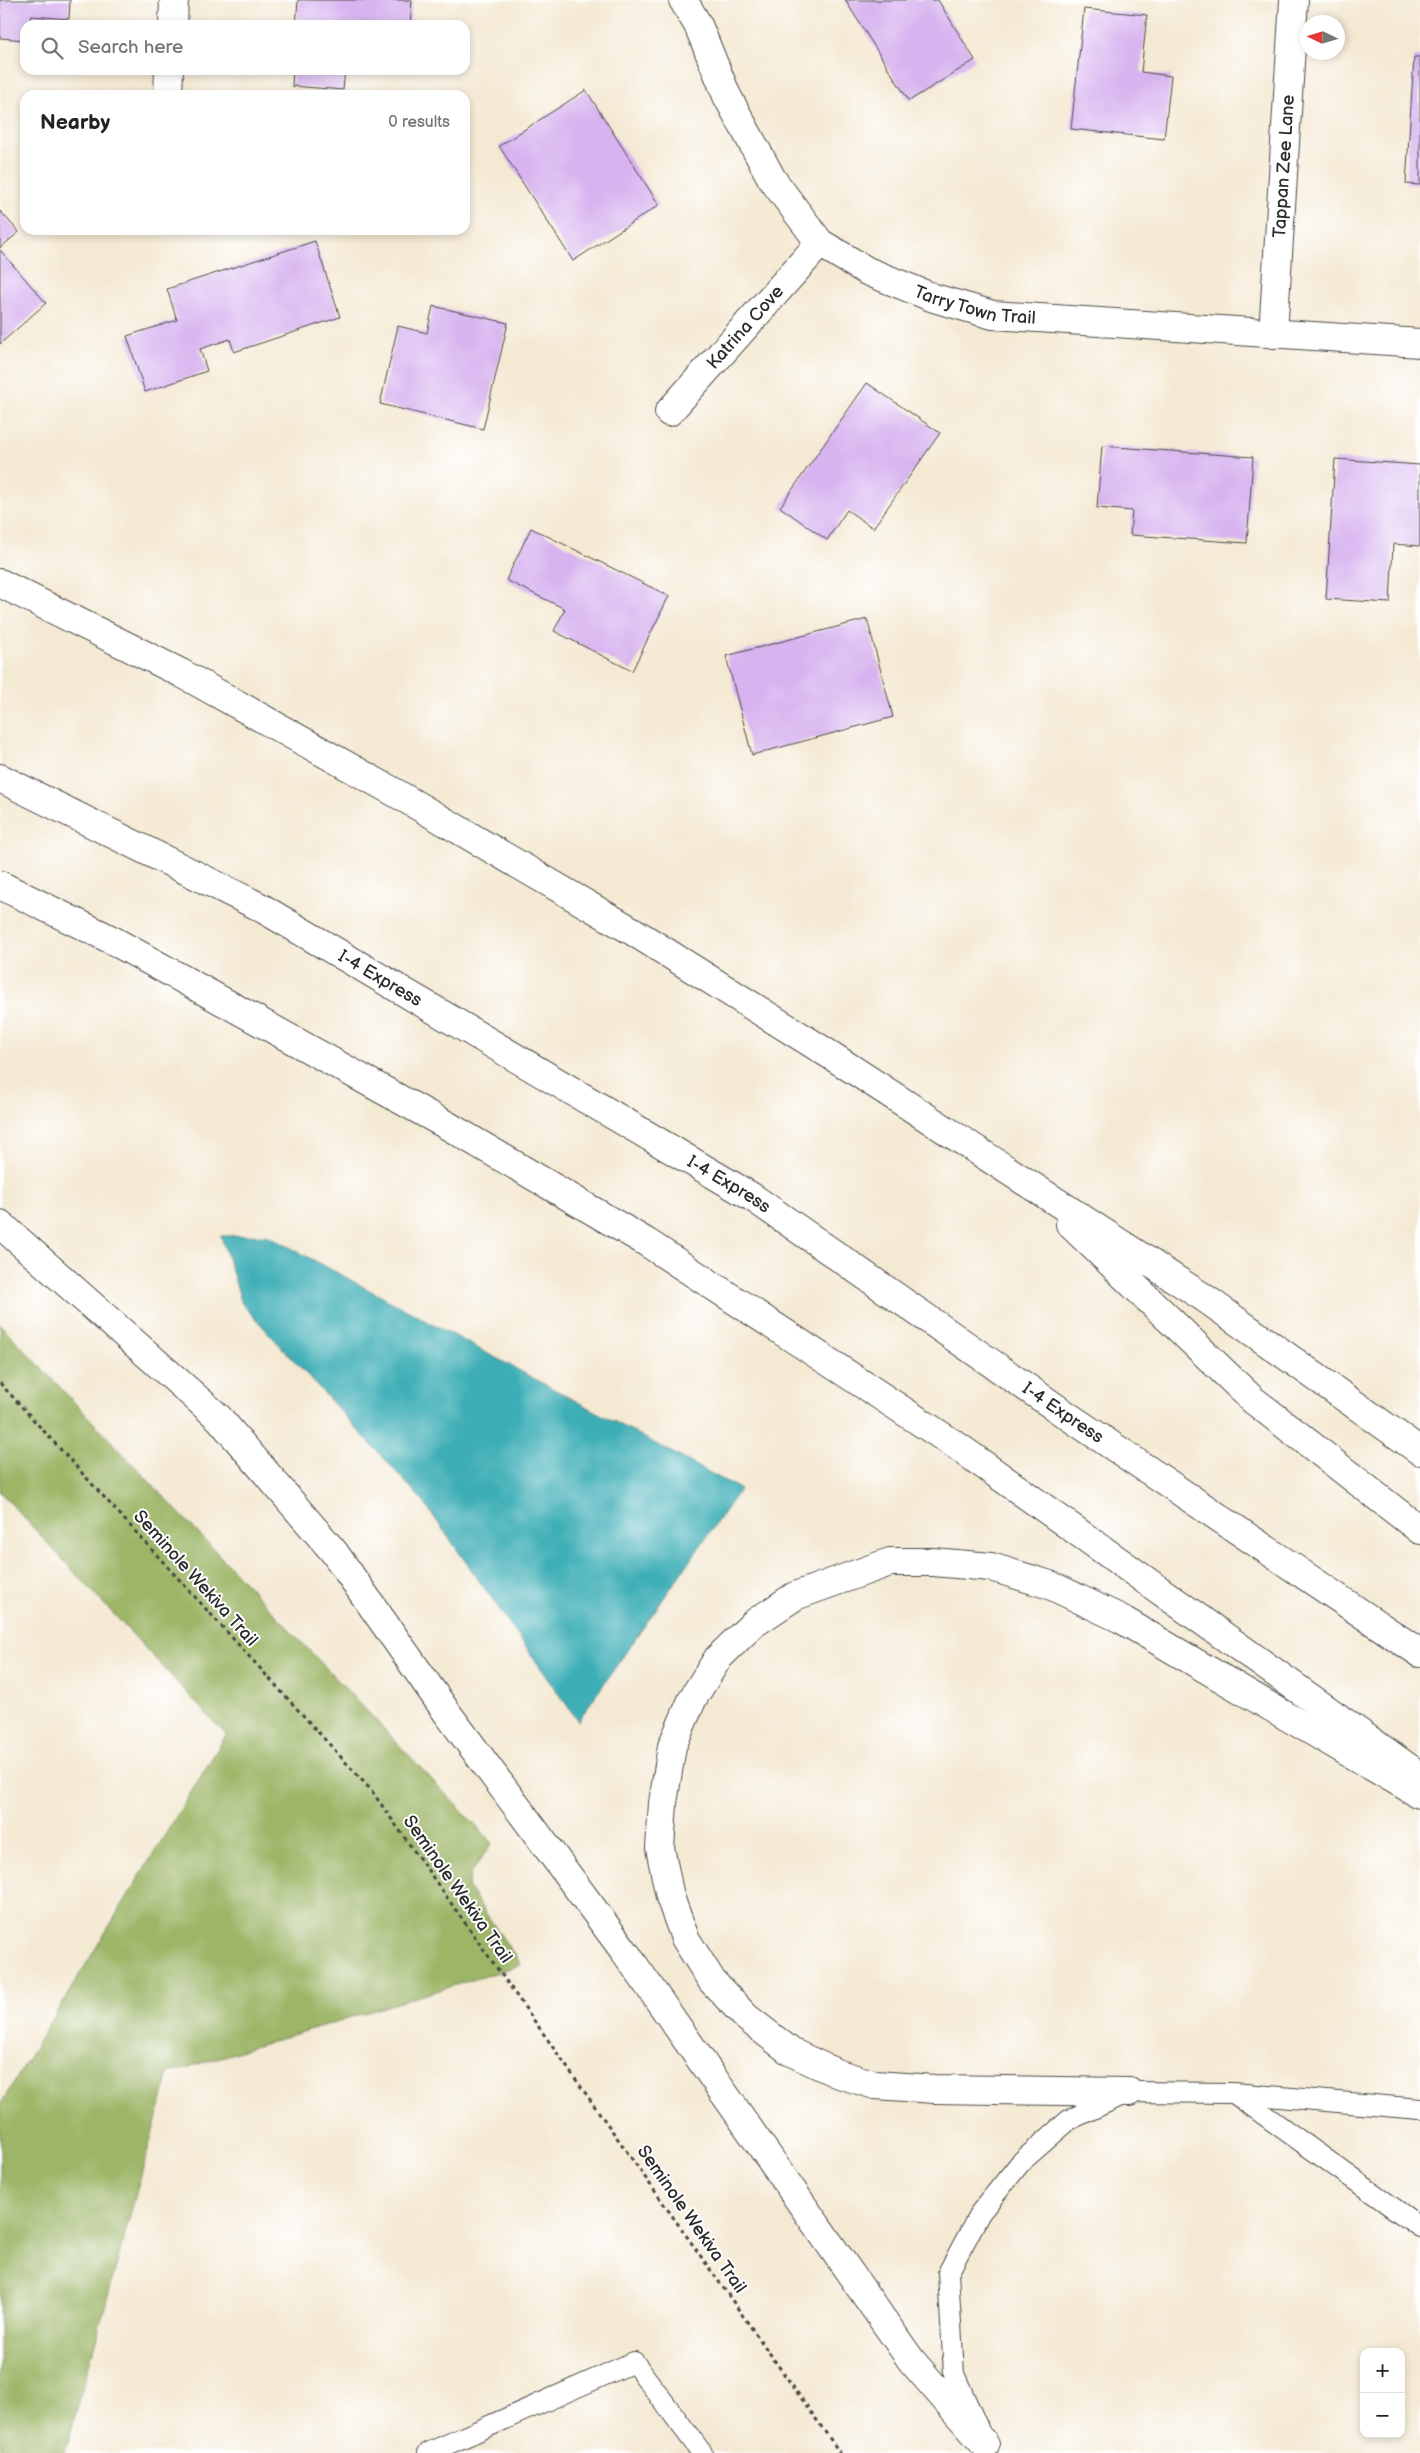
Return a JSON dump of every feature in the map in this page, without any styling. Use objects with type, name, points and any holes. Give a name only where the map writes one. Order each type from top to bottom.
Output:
[{"type":"main road","points":[[173,20],[174,0]]},
{"type":"main road","name":"Tarry Town Trail","points":[[683,0],[698,25],[727,96],[772,179],[820,243],[867,271],[934,298],[993,315],[1420,343]]},
{"type":"main road","name":"Tappan Zee Lane","points":[[1273,334],[1294,0]]},
{"type":"main road","points":[[168,90],[169,75]]},
{"type":"main road","name":"Katrina Cove","points":[[669,412],[820,243]]},
{"type":"main road","points":[[0,583],[180,673],[394,792],[634,932],[1022,1177],[1206,1298],[1420,1451]]},
{"type":"main road","name":"I-4 Express","points":[[0,778],[260,907],[752,1197],[1054,1406],[1420,1653]]},
{"type":"main road","points":[[0,885],[112,940],[450,1127],[646,1242],[960,1448],[1420,1776]]},
{"type":"main road","points":[[1022,1177],[1253,1400],[1420,1530]]},
{"type":"main road","points":[[0,1224],[219,1418],[334,1552],[448,1714],[625,1952],[911,2360],[989,2449]]},
{"type":"main road","points":[[1129,2092],[935,2089],[875,2085],[836,2073],[791,2052],[746,2017],[712,1981],[685,1938],[670,1897],[660,1848],[663,1803],[672,1746],[693,1698],[718,1658],[753,1624],[795,1596],[890,1562],[932,1562],[991,1567],[1050,1585],[1121,1619],[1420,1794]]},
{"type":"lane","points":[[989,2449],[954,2374],[948,2273],[980,2212],[1021,2162],[1069,2120],[1129,2092],[1234,2093],[1420,2109]]},
{"type":"lane","points":[[1234,2093],[1420,2227]]},
{"type":"lane","points":[[428,2453],[634,2362],[702,2453]]},
{"type":"path","name":"Seminole Wekiva Trail","points":[[0,1383],[371,1790],[840,2453]]},
{"type":"green space","points":[[0,1324],[492,1843],[471,1873],[468,1887],[521,1965],[169,2073],[65,2453],[0,2453],[0,2105],[226,1735],[0,1492]]},
{"type":"water","points":[[267,1235],[740,1489],[578,1721],[422,1500],[242,1304],[221,1236]]},
{"type":"building","points":[[0,0],[70,0],[69,19],[31,16],[31,20],[20,20],[20,40],[0,38]]},
{"type":"building","points":[[298,0],[412,0],[410,20],[296,20]]},
{"type":"building","points":[[845,0],[938,0],[975,60],[909,101]]},
{"type":"building","points":[[1084,9],[1147,15],[1141,72],[1171,76],[1164,139],[1071,129]]},
{"type":"building","points":[[1414,57],[1420,57],[1420,185],[1406,184]]},
{"type":"building","points":[[293,75],[344,75],[343,90],[292,86]]},
{"type":"building","points":[[586,90],[659,205],[573,261],[499,146]]},
{"type":"building","points":[[0,211],[19,232],[0,248]]},
{"type":"building","points":[[315,241],[340,317],[234,352],[230,339],[200,349],[207,371],[145,392],[127,336],[177,320],[167,289]]},
{"type":"building","points":[[0,250],[46,303],[0,344]]},
{"type":"building","points":[[433,306],[508,323],[483,429],[380,404],[398,326],[427,333]]},
{"type":"building","points":[[867,383],[940,433],[873,528],[847,510],[827,540],[780,507]]},
{"type":"building","points":[[1102,446],[1253,457],[1247,543],[1130,535],[1132,511],[1097,508]]},
{"type":"building","points":[[1335,459],[1420,465],[1420,546],[1393,544],[1390,603],[1326,599]]},
{"type":"building","points":[[531,528],[669,596],[632,671],[554,631],[565,609],[506,580]]},
{"type":"building","points":[[867,619],[893,717],[752,755],[726,656]]}]
